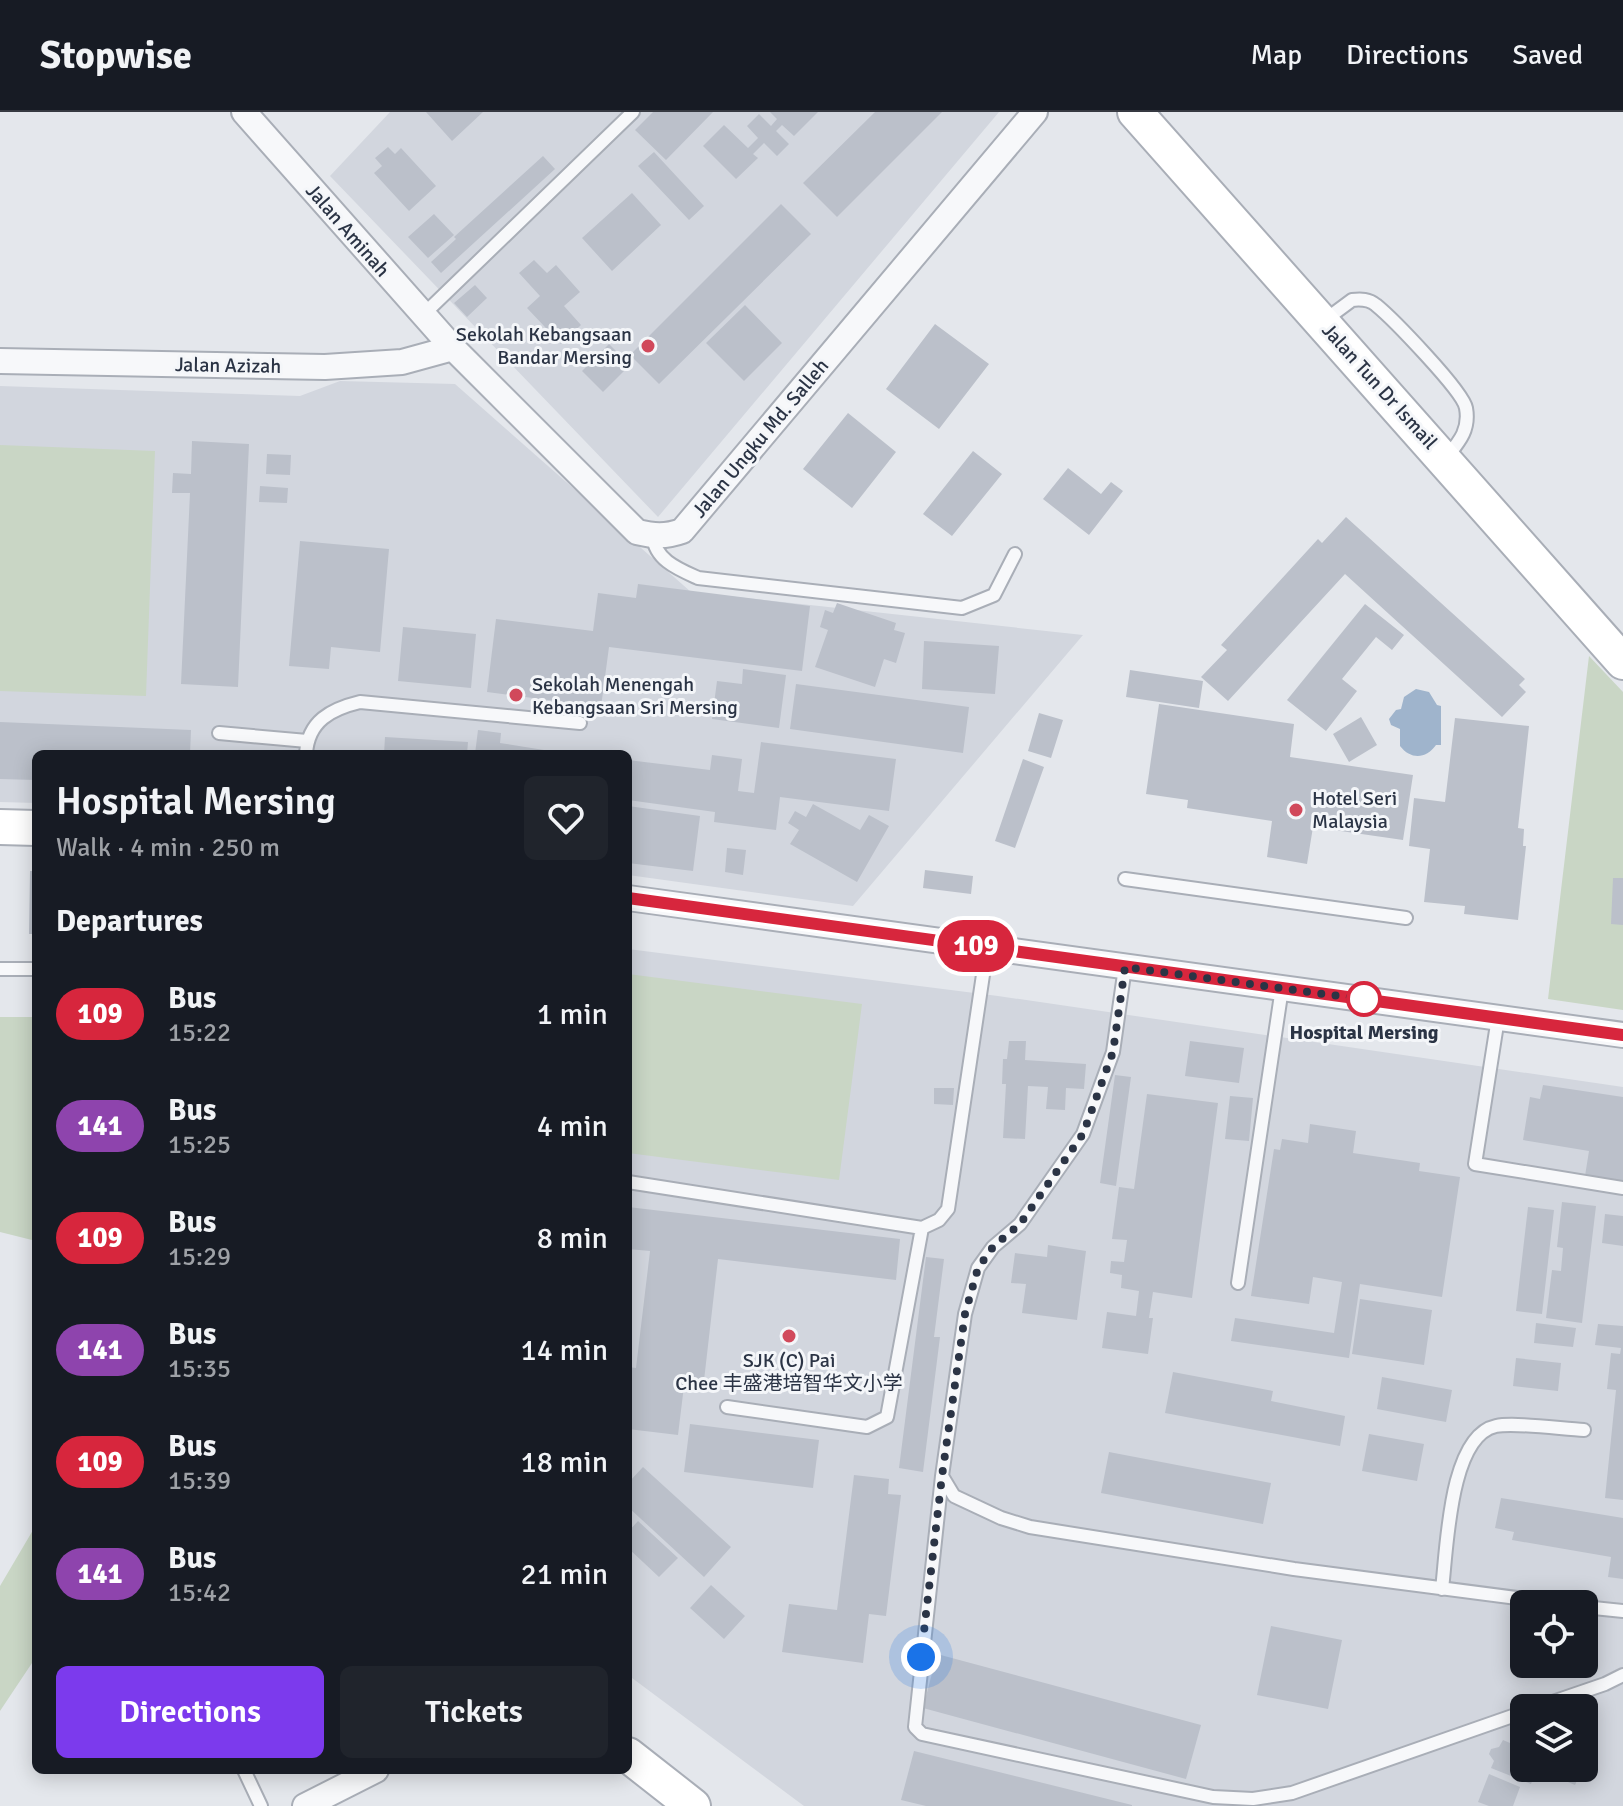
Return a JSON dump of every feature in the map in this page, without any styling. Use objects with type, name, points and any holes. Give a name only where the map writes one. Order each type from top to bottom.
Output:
[{"type":"street","name":"Jalan Aminah","points":[[244,112],[453,348]]},
{"type":"street","name":"Jalan Ungku Md. Salleh","points":[[653,536],[668,536],[682,531],[1035,112]]},
{"type":"street","name":"Jalan Tun Dr Ismail","points":[[1135,112],[1623,662]]},
{"type":"street","points":[[453,348],[637,532],[653,536]]},
{"type":"street","name":"Jalan Azizah","points":[[0,361],[325,367],[402,362],[453,348]]},
{"type":"street","points":[[0,827],[32,828]]},
{"type":"street","points":[[632,899],[1623,1035]]},
{"type":"street","points":[[632,1758],[693,1806]]},
{"type":"street","points":[[305,1806],[368,1774]]},
{"type":"lane","points":[[423,315],[633,112]]},
{"type":"lane","points":[[1323,322],[1352,300],[1373,302],[1425,355],[1465,403],[1468,419],[1464,437],[1444,459]]},
{"type":"lane","points":[[653,536],[658,553],[668,563],[698,578],[962,608],[994,595],[1015,554]]},
{"type":"lane","points":[[219,733],[306,748],[318,721],[336,707],[360,702],[580,723]]},
{"type":"lane","points":[[1125,879],[1406,918]]},
{"type":"lane","points":[[632,1183],[922,1228],[939,1220],[948,1209],[987,948]]},
{"type":"lane","points":[[1125,967],[1113,1052],[1083,1134],[1020,1224],[993,1247],[978,1268],[965,1314],[942,1476],[915,1727],[922,1734],[1213,1797],[1253,1799],[1292,1793],[1510,1717]]},
{"type":"lane","points":[[0,969],[32,969]]},
{"type":"lane","points":[[1238,1283],[1282,988]]},
{"type":"lane","points":[[1498,1018],[1475,1164],[1623,1188]]},
{"type":"lane","points":[[727,1407],[867,1427],[887,1417],[922,1228]]},
{"type":"lane","points":[[1442,1589],[1458,1473],[1465,1452],[1480,1434],[1497,1426],[1584,1430]]},
{"type":"lane","points":[[942,1476],[954,1496],[1001,1518],[1030,1527],[1510,1597]]},
{"type":"lane","points":[[1598,1608],[1623,1611]]},
{"type":"lane","points":[[1576,1694],[1623,1675]]},
{"type":"lane","points":[[246,1774],[261,1806]]},
{"type":"shaded area","name":"Sekolah Kebangsaan Bandar Mersing","points":[[390,112],[999,112],[658,517],[330,176]]},
{"type":"shaded area","name":"Sekolah Menengah Kebangsaan Sri Mersing","points":[[340,381],[455,384],[691,592],[1083,635],[853,906],[632,876],[632,750],[32,750],[32,803],[0,802],[0,386],[300,396]]},
{"type":"shaded area","name":"Hospital Mersing","points":[[632,950],[998,996],[1623,1087],[1623,1806],[804,1806],[632,1678]]},
{"type":"green space","points":[[0,445],[155,451],[146,696],[0,691]]},
{"type":"green space","points":[[1589,656],[1623,692],[1623,1010],[1548,999]]},
{"type":"green space","points":[[632,975],[862,1004],[839,1180],[632,1154]]},
{"type":"green space","points":[[0,1017],[32,1017],[32,1240],[0,1232]]},
{"type":"green space","points":[[32,1532],[32,1663],[0,1711],[0,1586]]},
{"type":"water","points":[[1416,689],[1429,692],[1441,706],[1441,745],[1436,745],[1428,753],[1414,756],[1400,746],[1400,729],[1391,725],[1389,719],[1396,710],[1401,709],[1404,697]]},
{"type":"building","points":[[426,112],[483,112],[452,141]]},
{"type":"building","points":[[653,112],[713,112],[666,160],[635,130]]},
{"type":"building","points":[[770,112],[818,112],[794,136],[782,125],[776,131],[789,144],[777,156],[764,143],[753,154],[758,158],[736,179],[703,146],[724,125],[748,148],[758,138],[747,126],[759,114],[771,126],[777,119]]},
{"type":"building","points":[[875,112],[942,112],[837,217],[803,183]]},
{"type":"building","points":[[388,147],[395,154],[401,148],[436,186],[409,211],[374,173],[382,166],[375,158]]},
{"type":"building","points":[[654,152],[704,206],[689,220],[638,166]]},
{"type":"building","points":[[543,156],[555,169],[441,273],[431,262]]},
{"type":"building","points":[[632,193],[661,225],[612,271],[582,238]]},
{"type":"building","points":[[781,204],[811,234],[659,384],[630,355]]},
{"type":"building","points":[[434,214],[454,235],[428,258],[408,237]]},
{"type":"building","points":[[534,260],[547,273],[556,265],[580,292],[564,306],[581,325],[561,344],[527,308],[540,296],[519,273]]},
{"type":"building","points":[[475,285],[487,298],[467,317],[454,303]]},
{"type":"building","points":[[745,305],[782,343],[744,381],[706,343]]},
{"type":"building","points":[[935,324],[989,364],[939,429],[886,389]]},
{"type":"building","points":[[609,344],[630,365],[603,392],[582,371]]},
{"type":"building","points":[[848,413],[896,452],[852,508],[803,469]]},
{"type":"building","points":[[192,441],[249,444],[238,687],[181,684],[190,493],[172,493],[173,473],[191,474]]},
{"type":"building","points":[[973,451],[1002,474],[952,536],[923,514]]},
{"type":"building","points":[[267,454],[291,455],[290,475],[266,474]]},
{"type":"building","points":[[1068,468],[1101,494],[1111,482],[1123,491],[1089,535],[1043,499]]},
{"type":"building","points":[[260,486],[288,488],[287,503],[259,502]]},
{"type":"building","points":[[1346,517],[1525,679],[1519,685],[1526,692],[1502,717],[1345,574],[1228,701],[1201,677],[1227,650],[1221,645],[1318,539],[1322,543]]},
{"type":"building","points":[[300,541],[389,549],[380,652],[331,647],[329,669],[289,666]]},
{"type":"building","points":[[638,584],[810,606],[802,671],[609,647],[601,707],[487,692],[496,619],[593,631],[598,593],[636,598]]},
{"type":"building","points":[[837,603],[896,623],[894,630],[905,633],[896,663],[884,659],[875,687],[815,667],[828,630],[820,627],[825,610],[833,613]]},
{"type":"building","points":[[1365,604],[1404,635],[1392,650],[1376,637],[1342,679],[1357,691],[1326,731],[1287,700]]},
{"type":"building","points":[[403,627],[476,634],[471,688],[398,681]]},
{"type":"building","points":[[924,641],[999,646],[995,694],[922,689]]},
{"type":"building","points":[[743,669],[786,675],[779,728],[712,719],[717,681],[742,684]]},
{"type":"building","points":[[1130,670],[1203,681],[1199,708],[1126,697]]},
{"type":"building","points":[[796,684],[969,707],[963,753],[790,729]]},
{"type":"building","points":[[1159,704],[1294,724],[1290,757],[1413,775],[1403,840],[1313,827],[1307,864],[1267,857],[1272,821],[1187,808],[1188,800],[1146,794]]},
{"type":"building","points":[[1039,713],[1063,720],[1051,758],[1028,751]]},
{"type":"building","points":[[1361,717],[1377,745],[1349,762],[1333,734]]},
{"type":"building","points":[[1455,718],[1529,726],[1518,828],[1524,829],[1523,846],[1526,846],[1518,920],[1464,914],[1465,906],[1424,902],[1430,849],[1409,846],[1414,798],[1445,802]]},
{"type":"building","points":[[0,722],[191,730],[190,750],[32,750],[32,780],[0,779]]},
{"type":"building","points":[[478,730],[501,733],[500,743],[544,750],[476,750]]},
{"type":"building","points":[[385,737],[468,742],[467,750],[384,750]]},
{"type":"building","points":[[761,742],[896,759],[889,811],[780,797],[776,830],[714,822],[715,812],[632,801],[632,760],[710,770],[712,755],[742,759],[738,791],[754,793]]},
{"type":"building","points":[[1023,759],[1044,767],[1015,848],[995,841]]},
{"type":"building","points":[[813,804],[860,830],[869,815],[889,826],[857,882],[790,844],[799,830],[788,823],[795,811],[806,817]]},
{"type":"building","points":[[632,807],[700,816],[693,871],[632,863]]},
{"type":"building","points":[[727,848],[746,850],[743,875],[725,872]]},
{"type":"building","points":[[925,870],[973,876],[971,894],[923,888]]},
{"type":"building","points":[[30,871],[32,871],[32,934],[29,934]]},
{"type":"building","points":[[1613,878],[1623,878],[1623,925],[1611,924]]},
{"type":"building","points":[[1009,1041],[1026,1041],[1025,1060],[1086,1064],[1084,1089],[1066,1088],[1065,1110],[1046,1109],[1048,1087],[1028,1086],[1025,1139],[1003,1138],[1006,1084],[1002,1084],[1003,1059],[1007,1059]]},
{"type":"building","points":[[1190,1041],[1244,1048],[1239,1083],[1185,1076]]},
{"type":"building","points":[[1115,1075],[1131,1077],[1116,1186],[1100,1183]]},
{"type":"building","points":[[1543,1085],[1623,1097],[1623,1182],[1585,1176],[1589,1151],[1523,1140],[1530,1097],[1540,1099]]},
{"type":"building","points":[[934,1088],[954,1088],[953,1105],[934,1104]]},
{"type":"building","points":[[1147,1094],[1218,1103],[1192,1298],[1153,1292],[1148,1354],[1102,1348],[1107,1312],[1136,1316],[1139,1291],[1121,1288],[1122,1275],[1110,1273],[1111,1261],[1124,1262],[1127,1240],[1112,1239],[1119,1187],[1134,1189]]},
{"type":"building","points":[[1230,1096],[1253,1098],[1249,1141],[1225,1139]]},
{"type":"building","points":[[1310,1124],[1356,1131],[1353,1153],[1420,1163],[1419,1171],[1460,1177],[1442,1297],[1360,1284],[1349,1358],[1231,1341],[1235,1318],[1334,1333],[1342,1282],[1313,1277],[1309,1304],[1251,1296],[1274,1149],[1280,1150],[1282,1139],[1308,1143]]},
{"type":"building","points":[[1562,1202],[1596,1206],[1582,1323],[1546,1318],[1552,1270],[1561,1271],[1563,1248],[1557,1247]]},
{"type":"building","points":[[632,1207],[900,1239],[896,1280],[718,1259],[703,1389],[684,1386],[678,1435],[632,1429],[632,1368],[636,1368],[650,1251],[632,1249]]},
{"type":"building","points":[[1528,1207],[1554,1210],[1542,1314],[1516,1311]]},
{"type":"building","points":[[1605,1214],[1623,1216],[1623,1246],[1602,1243]]},
{"type":"building","points":[[1048,1245],[1086,1251],[1077,1320],[1022,1313],[1026,1284],[1011,1283],[1015,1253],[1047,1257]]},
{"type":"building","points":[[926,1257],[944,1259],[934,1337],[940,1337],[923,1472],[899,1468]]},
{"type":"building","points":[[1360,1299],[1432,1310],[1424,1365],[1352,1354]]},
{"type":"building","points":[[1536,1323],[1576,1328],[1573,1347],[1534,1343]]},
{"type":"building","points":[[1598,1324],[1623,1326],[1623,1500],[1605,1498],[1616,1390],[1607,1389],[1611,1353],[1620,1354],[1621,1348],[1595,1345]]},
{"type":"building","points":[[1516,1358],[1561,1363],[1558,1391],[1513,1386]]},
{"type":"building","points":[[1173,1372],[1273,1391],[1271,1401],[1345,1416],[1340,1446],[1165,1413]]},
{"type":"building","points":[[1382,1377],[1452,1390],[1446,1422],[1377,1409]]},
{"type":"building","points":[[690,1424],[819,1440],[813,1488],[684,1472]]},
{"type":"building","points":[[1369,1434],[1424,1444],[1417,1481],[1362,1471]]},
{"type":"building","points":[[1109,1452],[1271,1483],[1263,1524],[1101,1493]]},
{"type":"building","points":[[643,1467],[731,1547],[704,1577],[632,1511],[632,1479]]},
{"type":"building","points":[[854,1475],[889,1479],[888,1494],[901,1495],[886,1616],[869,1614],[863,1663],[782,1652],[789,1604],[837,1610]]},
{"type":"building","points":[[1501,1498],[1623,1518],[1623,1579],[1608,1577],[1611,1557],[1512,1540],[1514,1532],[1495,1528]]},
{"type":"building","points":[[638,1521],[678,1558],[659,1577],[632,1552],[632,1528]]},
{"type":"building","points":[[711,1585],[745,1616],[724,1639],[690,1608]]},
{"type":"building","points":[[1271,1626],[1342,1640],[1328,1709],[1257,1695]]},
{"type":"building","points":[[937,1654],[1201,1725],[1186,1779],[923,1708]]},
{"type":"building","points":[[1503,1740],[1510,1743],[1510,1776],[1491,1768],[1494,1761],[1489,1754],[1491,1749],[1499,1747]]},
{"type":"building","points":[[914,1751],[1132,1806],[926,1806],[901,1800]]},
{"type":"building","points":[[1489,1774],[1520,1787],[1513,1806],[1489,1806],[1478,1802]]},
{"type":"bus line","name":"109","points":[[632,899],[1623,1035]]},
{"type":"place","name":"Sekolah Kebangsaan Bandar Mersing","points":[[648,346]]},
{"type":"place","name":"Sekolah Menengah Kebangsaan Sri Mersing","points":[[516,695]]},
{"type":"place","name":"Hotel Seri Malaysia","points":[[1296,810]]},
{"type":"place","name":"Hospital Mersing","points":[[1364,999]]},
{"type":"place","name":"SJK (C) Pai Chee 丰盛港培智华文小学","points":[[789,1336]]},
{"type":"route","points":[[921,1657],[965,1314],[978,1268],[993,1247],[1020,1224],[1083,1134],[1113,1052],[1125,967],[1368,1000],[1364,999]]}]
